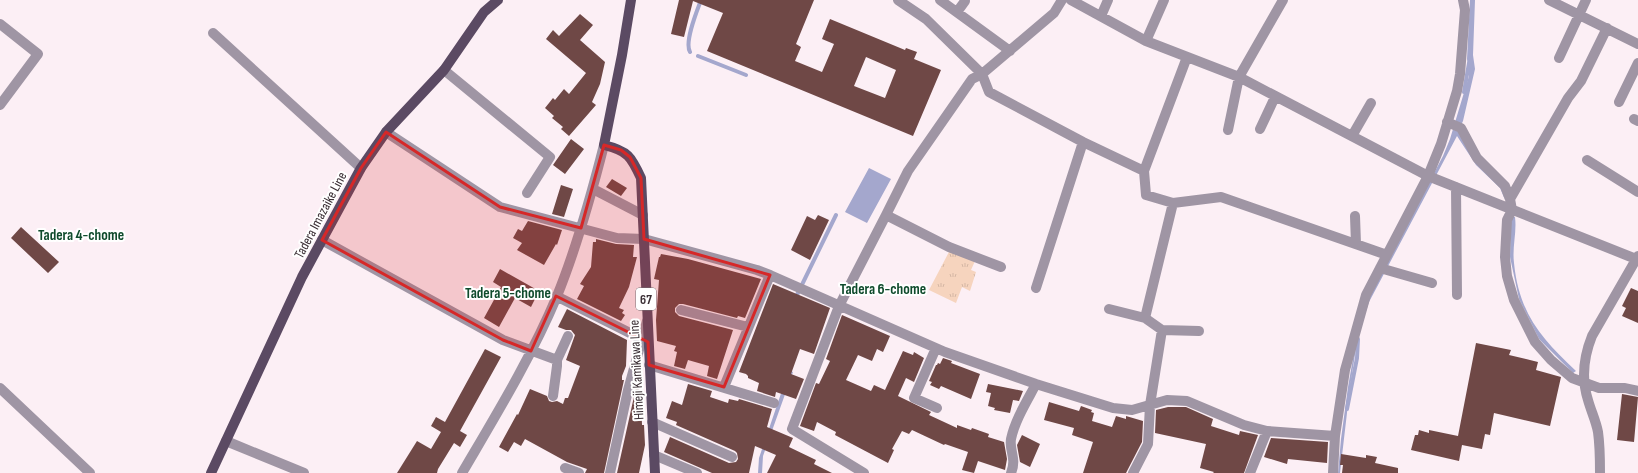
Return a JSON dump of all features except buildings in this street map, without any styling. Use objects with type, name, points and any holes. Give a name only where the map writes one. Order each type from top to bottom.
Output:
[{"type":"main road","name":"Tadera Imazaike Line","points":[[211,473],[269,345],[322,240],[361,168],[386,132],[444,70],[484,12],[498,0]]},
{"type":"main road","points":[[604,145],[622,55],[631,0]]},
{"type":"main road","name":"Himeji Kamikawa Line","points":[[604,145],[622,150],[630,157],[641,178],[655,473]]},
{"type":"street","points":[[898,0],[926,19],[982,74],[989,92],[1083,142],[1144,171]]},
{"type":"street","points":[[940,0],[1010,51]]},
{"type":"street","points":[[864,473],[792,429],[839,306],[913,165],[972,79],[982,74],[1054,13],[1062,0]]},
{"type":"street","points":[[1071,0],[1146,41],[1239,78],[1432,178],[1511,204],[1637,257],[1592,336],[1587,348],[1584,383],[1595,417],[1598,432],[1600,473]]},
{"type":"street","points":[[1101,16],[1108,0]]},
{"type":"street","points":[[1146,41],[1164,0]]},
{"type":"street","points":[[1228,130],[1239,78],[1283,0]]},
{"type":"street","points":[[1333,473],[1335,436],[1344,370],[1366,295],[1385,269],[1388,255],[1432,178],[1457,91],[1460,74],[1465,10],[1463,0]]},
{"type":"street","points":[[1549,0],[1638,44]]},
{"type":"street","points":[[1558,58],[1586,0]]},
{"type":"street","points":[[957,12],[965,2]]},
{"type":"street","points":[[0,24],[38,54],[0,105]]},
{"type":"street","points":[[1606,28],[1581,81],[1568,98],[1511,204],[1507,220],[1504,256],[1507,276],[1514,300],[1535,342],[1551,360],[1572,378],[1584,383],[1599,388],[1625,388],[1638,391]]},
{"type":"street","points":[[213,33],[361,168]]},
{"type":"street","points":[[1187,57],[1144,171],[1146,195],[1173,203],[1221,197],[1388,255]]},
{"type":"street","points":[[1619,102],[1638,63]]},
{"type":"street","points":[[444,70],[550,158],[527,193]]},
{"type":"street","points":[[1260,129],[1275,97]]},
{"type":"street","points":[[1352,136],[1371,102]]},
{"type":"street","points":[[1448,122],[1461,128],[1477,158],[1506,186],[1511,204]]},
{"type":"street","points":[[386,132],[500,207],[617,238],[644,239],[770,275],[936,348],[1036,384],[1113,408],[1132,410],[1167,400],[1187,401],[1244,425],[1267,431],[1335,436]]},
{"type":"street","points":[[1036,288],[1083,142]]},
{"type":"street","points":[[462,473],[509,394],[531,351],[556,296],[581,228],[604,145]]},
{"type":"street","points":[[1587,160],[1638,192]]},
{"type":"street","points":[[1456,187],[1457,295]]},
{"type":"street","points":[[593,189],[643,215]]},
{"type":"street","points":[[1145,318],[1173,203]]},
{"type":"street","points":[[886,215],[948,247],[1001,267]]},
{"type":"street","points":[[1356,216],[1356,244]]},
{"type":"street","points":[[322,240],[503,340],[557,360]]},
{"type":"street","points":[[1385,269],[1432,283]]},
{"type":"street","points":[[724,387],[770,275]]},
{"type":"street","points":[[556,296],[642,339]]},
{"type":"street","points":[[1109,309],[1145,318],[1162,330],[1199,331]]},
{"type":"street","points":[[681,310],[748,328]]},
{"type":"street","points":[[610,473],[628,390],[647,321]]},
{"type":"street","points":[[1132,473],[1148,444],[1150,405],[1162,330]]},
{"type":"street","points":[[553,396],[557,360],[568,336]]},
{"type":"street","points":[[936,348],[914,398],[937,408]]},
{"type":"street","points":[[649,364],[774,403]]},
{"type":"street","points":[[1012,473],[1014,465],[1011,440],[1019,416],[1036,384]]},
{"type":"street","points":[[0,388],[90,473]]},
{"type":"street","points":[[652,422],[732,457]]},
{"type":"street","points":[[1250,473],[1267,431]]},
{"type":"street","points":[[226,440],[304,473]]},
{"type":"street","points":[[654,455],[697,473]]},
{"type":"street","points":[[565,468],[579,473]]},
{"type":"highlighted area","points":[[386,132],[500,207],[581,228],[604,145],[621,150],[630,157],[641,178],[644,239],[770,275],[724,387],[649,365],[648,342],[556,296],[531,351],[503,340],[322,240],[361,168]]},
{"type":"green space","points":[[950,250],[975,261],[971,270],[976,272],[970,291],[962,287],[956,303],[929,290]]},
{"type":"water","points":[[1470,0],[1475,0],[1473,55],[1475,69],[1463,121],[1458,132],[1503,187],[1505,200],[1500,188],[1476,165],[1457,136],[1369,302],[1358,335],[1350,387],[1340,473],[1338,473],[1348,387],[1355,347],[1366,302],[1443,156],[1450,139],[1469,76],[1467,59]]},
{"type":"water","points":[[869,168],[891,179],[867,223],[845,212]]},
{"type":"water","points":[[1511,217],[1515,217],[1514,263],[1521,296],[1542,336],[1576,371],[1573,373],[1539,339],[1519,299],[1510,257]]},
{"type":"water","points":[[789,370],[793,372],[763,456],[762,473],[758,473],[759,458]]},
{"type":"waterway","points":[[690,52],[690,34],[701,0]]},
{"type":"waterway","points":[[698,56],[746,75]]},
{"type":"waterway","points":[[1464,92],[1469,63]]},
{"type":"waterway","points":[[795,299],[836,215]]},
{"type":"waterway","points":[[1347,409],[1357,358],[1358,339]]},
{"type":"district","name":"Tadera 4-chome","points":[[81,235]]},
{"type":"district","name":"Tadera 6-chome","points":[[883,289]]},
{"type":"district","name":"Tadera 5-chome","points":[[508,293]]}]
